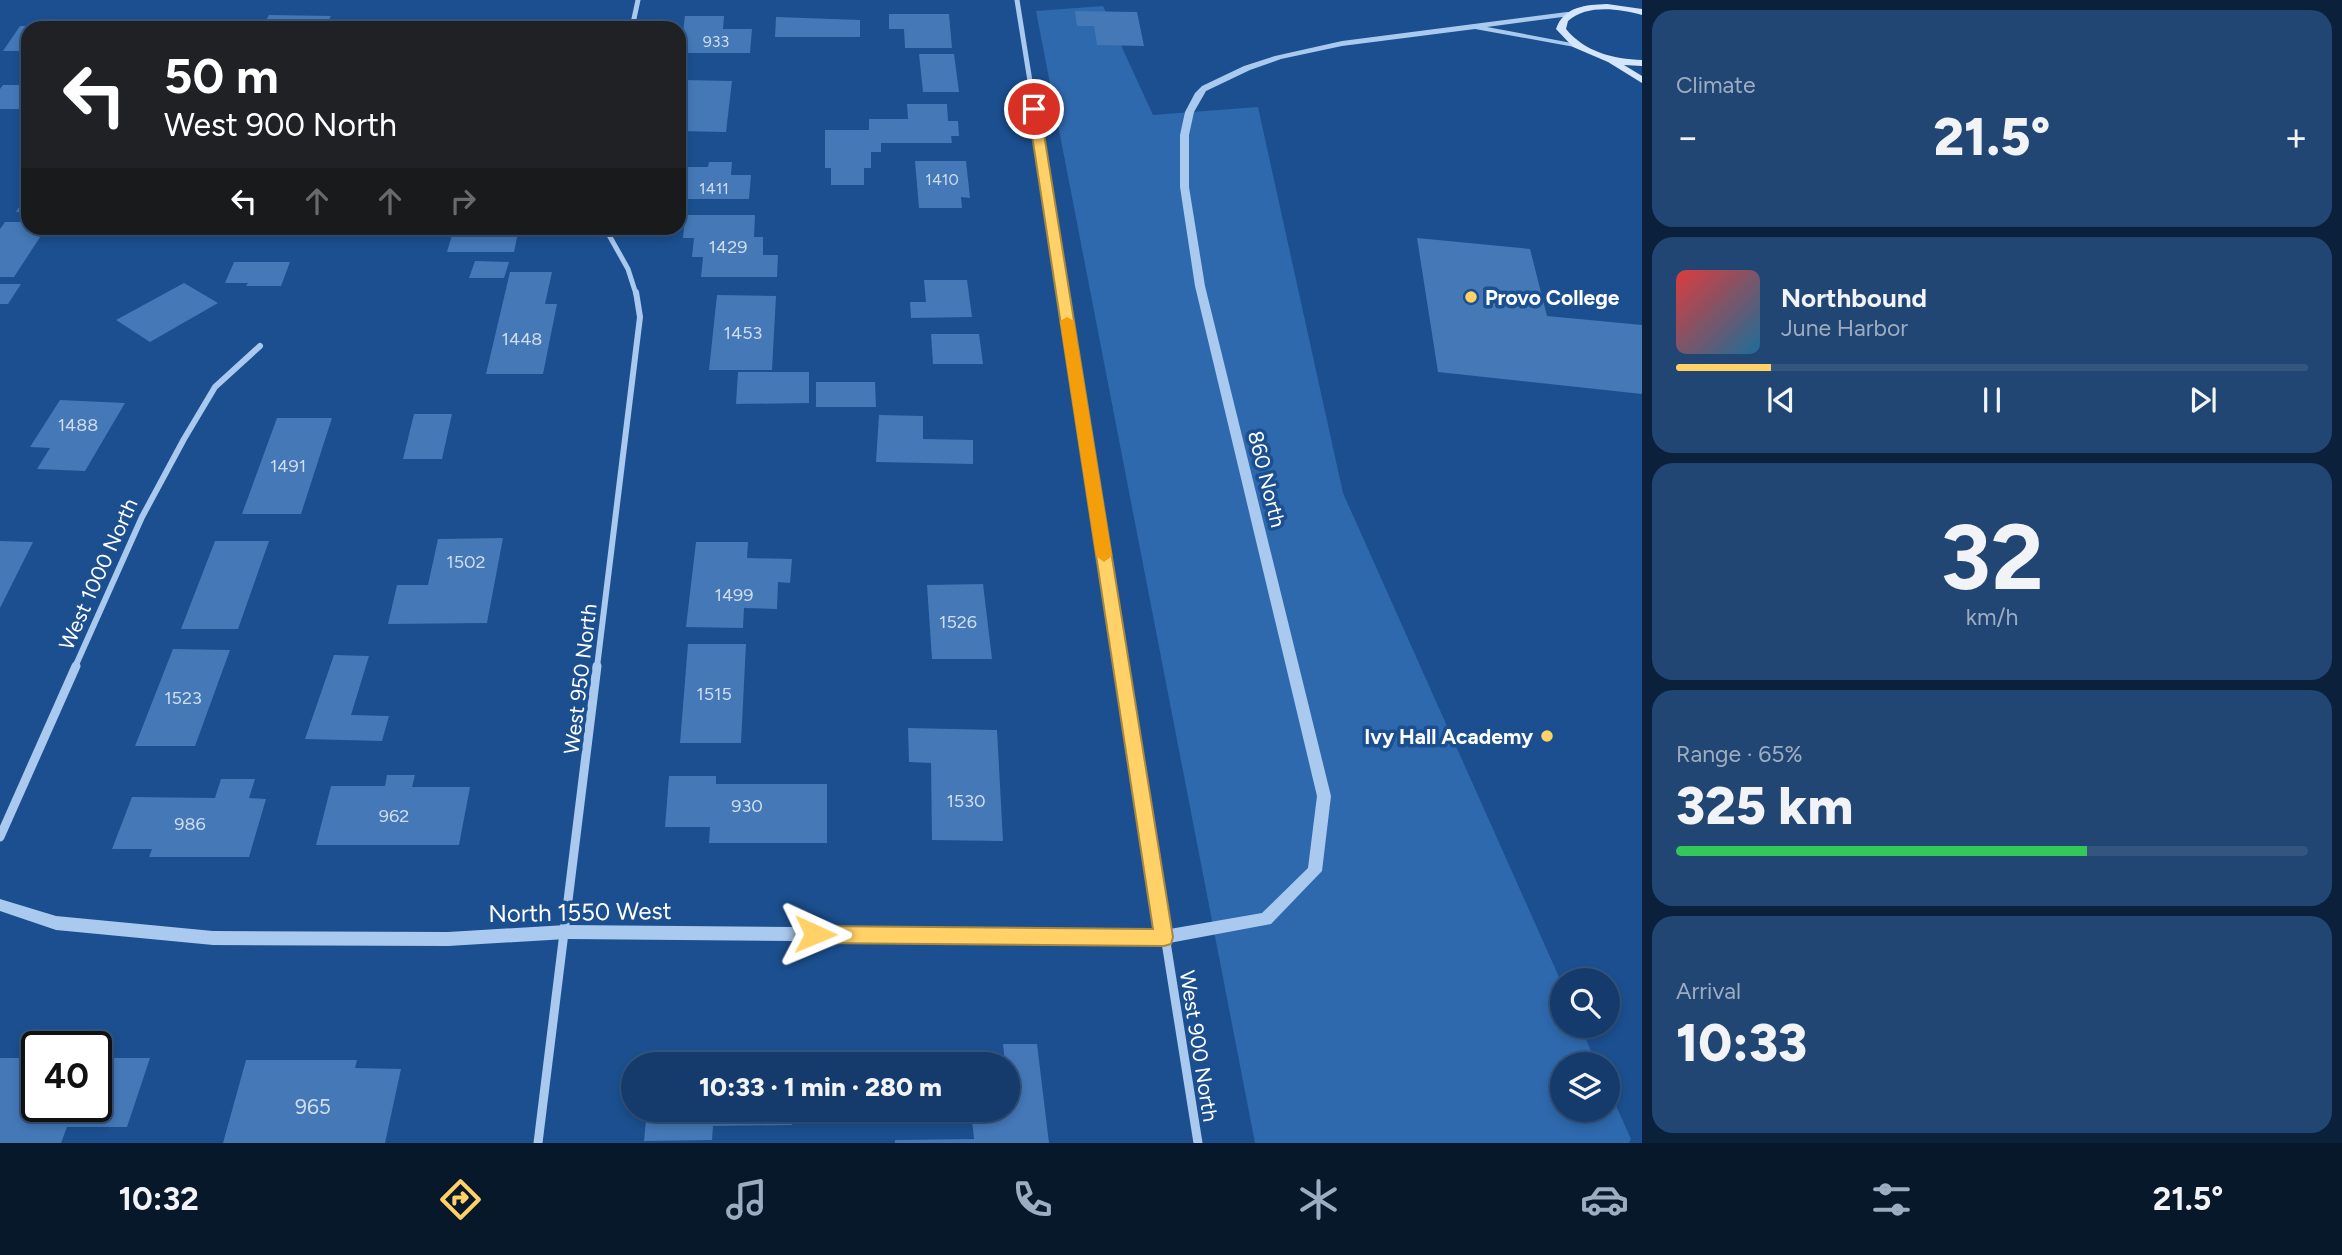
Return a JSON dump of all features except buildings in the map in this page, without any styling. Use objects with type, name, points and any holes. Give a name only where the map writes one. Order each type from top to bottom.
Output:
[{"type":"main road","points":[[1624,0],[1639,11]]},
{"type":"main road","points":[[1639,11],[1585,4],[1567,14],[1561,21],[1561,29],[1577,46],[1608,58],[1642,80]]},
{"type":"main road","points":[[1608,58],[1642,62]]},
{"type":"street","points":[[634,21],[638,0]]},
{"type":"street","name":"West 900 North","points":[[1017,0],[1198,1143]]},
{"type":"street","points":[[1471,27],[1505,20],[1567,14]]},
{"type":"street","points":[[1471,27],[1577,46]]},
{"type":"street","name":"860 North","points":[[1164,937],[1266,919],[1315,871],[1324,796],[1200,286],[1188,205],[1183,142],[1190,113],[1200,90],[1266,62],[1358,39],[1471,27]]},
{"type":"street","name":"West 950 North","points":[[538,1143],[640,317],[637,286],[626,261],[609,235]]},
{"type":"street","name":"West 1000 North","points":[[0,837],[142,517],[215,387],[260,346]]},
{"type":"street","name":"North 1550 West","points":[[0,905],[56,923],[213,938],[448,939],[566,932],[1164,937]]},
{"type":"shaded area","points":[[1103,6],[1153,115],[1258,107],[1343,493],[1555,968],[1550,968],[1550,1038],[1585,1038],[1592,1052],[1550,1052],[1550,1122],[1620,1122],[1620,1115],[1631,1139],[1629,1143],[1255,1143],[1036,11]]},
{"type":"slow traffic","points":[[1067,321],[1104,556]]},
{"type":"place","name":"Provo College","points":[[1471,297]]},
{"type":"place","name":"Ivy Hall Academy","points":[[1547,736]]},
{"type":"route","points":[[815,934],[1164,937],[1034,109]]}]
